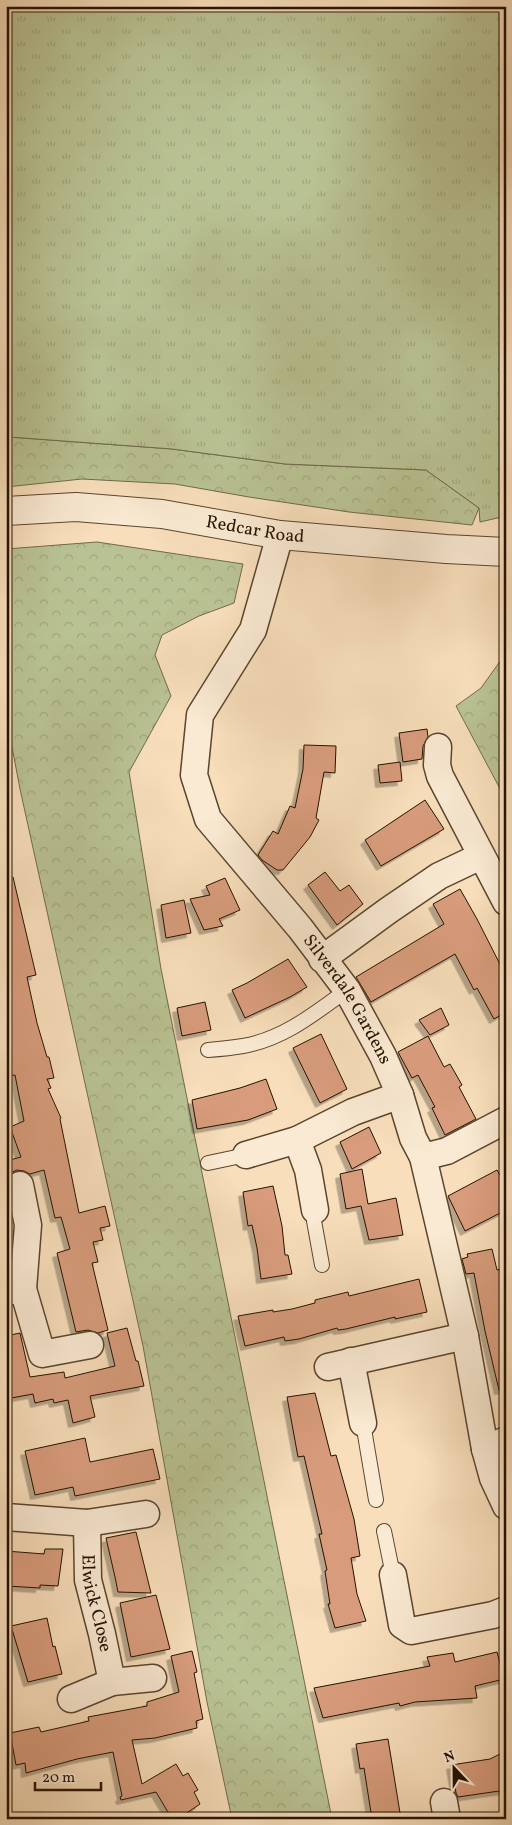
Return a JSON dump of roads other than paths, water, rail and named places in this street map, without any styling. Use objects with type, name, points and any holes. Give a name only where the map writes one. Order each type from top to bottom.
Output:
[{"type":"street","name":"Redcar Road","points":[[6,511],[76,508],[162,514],[280,535],[446,549],[506,552]]},
{"type":"street","name":"Silverdale Gardens","points":[[280,535],[252,630],[200,715],[194,775],[208,819],[300,928],[347,990],[383,1056],[400,1095],[413,1138],[423,1157],[464,1336],[496,1444],[493,1478],[506,1506]]},
{"type":"street","points":[[438,747],[437,765],[440,776],[506,902]]},
{"type":"street","points":[[322,959],[388,910],[439,876],[481,856]]},
{"type":"street","points":[[246,1155],[297,1140],[353,1112],[400,1095]]},
{"type":"street","points":[[423,1157],[447,1151],[506,1120]]},
{"type":"street","points":[[297,1140],[308,1170],[315,1210]]},
{"type":"street","points":[[20,1185],[28,1225],[15,1290],[42,1354],[90,1344]]},
{"type":"street","points":[[362,1423],[339,1364],[464,1336]]},
{"type":"street","points":[[6,1517],[87,1523],[146,1514]]},
{"type":"street","name":"Elwick Close","points":[[87,1523],[88,1580],[112,1682]]},
{"type":"street","points":[[393,1575],[402,1624],[411,1631],[494,1615],[506,1610]]},
{"type":"street","points":[[71,1699],[112,1682],[153,1678]]},
{"type":"lane","points":[[208,1050],[243,1046],[267,1040],[297,1026],[347,990]]},
{"type":"lane","points":[[208,1163],[246,1155]]},
{"type":"lane","points":[[315,1210],[314,1221],[322,1265]]},
{"type":"lane","points":[[362,1423],[376,1500]]},
{"type":"lane","points":[[384,1531],[393,1575]]}]
